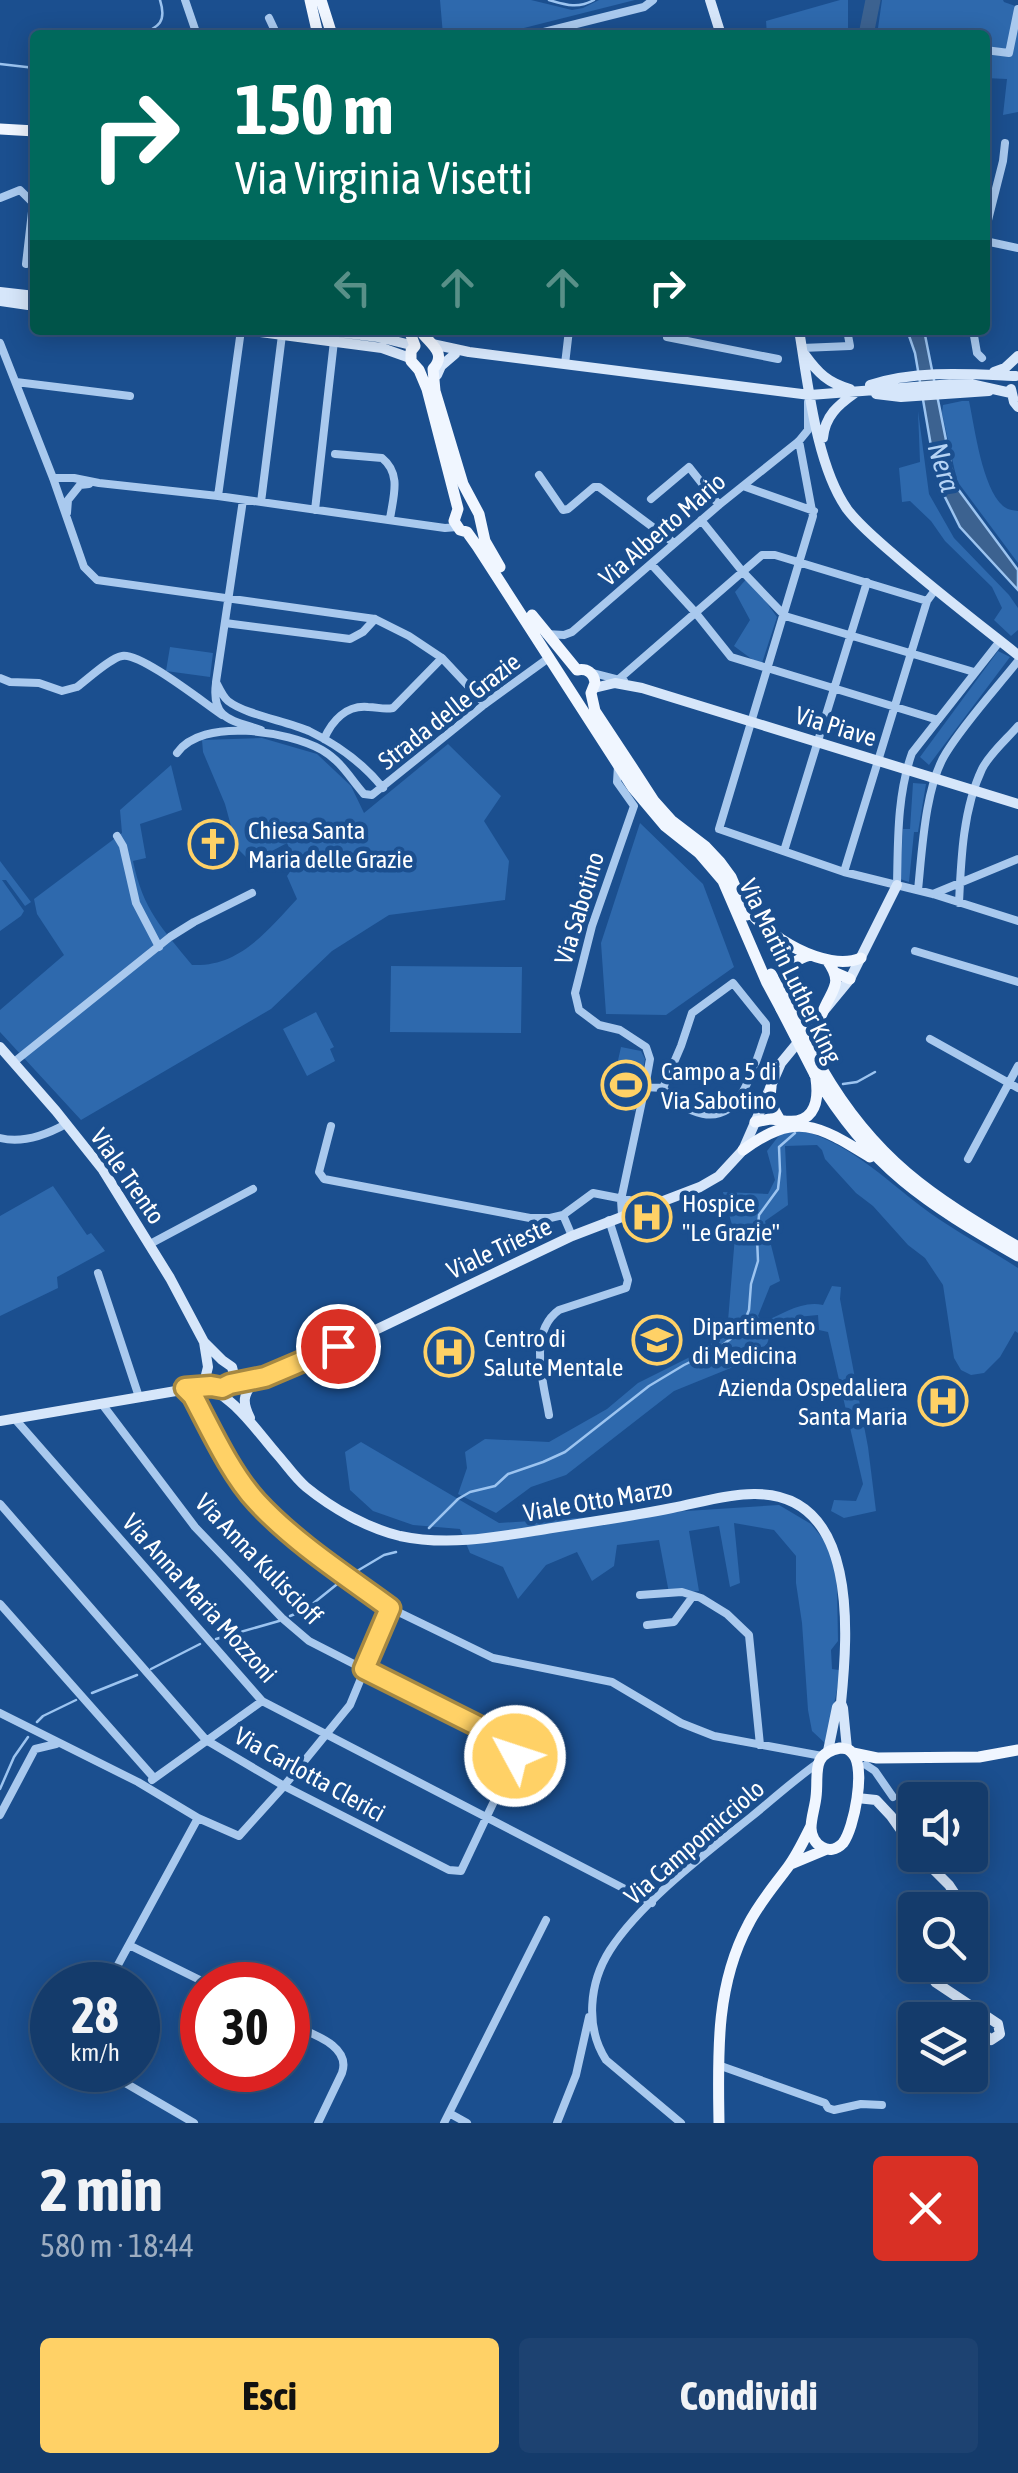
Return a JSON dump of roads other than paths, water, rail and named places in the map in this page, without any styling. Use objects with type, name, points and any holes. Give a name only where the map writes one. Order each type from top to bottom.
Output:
[{"type":"main road","points":[[310,0],[317,30]]},
{"type":"main road","points":[[321,0],[330,30]]},
{"type":"main road","points":[[0,129],[30,131]]},
{"type":"main road","points":[[413,335],[421,347],[440,354],[435,390],[485,541],[546,634],[594,679],[592,690],[580,696],[570,690],[568,678],[583,671]]},
{"type":"main road","points":[[420,335],[421,347]]},
{"type":"main road","name":"Via Martin Luther King","points":[[421,347],[414,366],[427,390],[459,521],[647,807],[700,852],[723,881],[767,983],[785,1007]]},
{"type":"main road","points":[[418,370],[436,366]]},
{"type":"main road","points":[[464,506],[477,514],[476,527],[459,521],[464,506]]},
{"type":"main road","name":"Via Martin Luther King","points":[[592,690],[595,711],[654,802],[720,862],[740,894],[785,1007],[845,1122],[884,1166],[929,1203],[1018,1256]]},
{"type":"main road","points":[[740,894],[762,927],[846,970],[850,979]]},
{"type":"main road","points":[[785,1007],[784,980],[788,967],[813,955]]},
{"type":"main road","points":[[833,965],[861,958]]},
{"type":"main road","points":[[822,1014],[836,985],[833,965]]},
{"type":"main road","points":[[756,1122],[766,1129],[803,1120],[816,1102],[819,1072]]},
{"type":"main road","name":"Via Martin Luther King","points":[[819,1072],[870,1137],[913,1180],[1018,1247]]},
{"type":"main road","points":[[770,1087],[770,1103],[778,1124]]},
{"type":"main road","points":[[742,1150],[778,1124],[804,1126],[821,1130],[884,1166]]},
{"type":"main road","points":[[828,1849],[813,1839],[811,1826],[822,1757],[850,1751],[868,1765],[1018,1750]]},
{"type":"main road","points":[[850,1751],[868,1765]]},
{"type":"main road","points":[[791,1864],[844,1842],[868,1765]]},
{"type":"main road","points":[[719,2123],[722,2008],[736,1951],[765,1896],[791,1864],[811,1826]]},
{"type":"street","points":[[185,0],[195,30]]},
{"type":"street","points":[[552,30],[644,7],[653,0]]},
{"type":"street","points":[[710,0],[720,30]]},
{"type":"street","points":[[990,51],[1010,53],[1018,9]]},
{"type":"street","points":[[269,18],[275,30]]},
{"type":"street","points":[[990,213],[1004,160],[1004,144]]},
{"type":"street","points":[[0,198],[20,190],[30,200]]},
{"type":"street","points":[[26,264],[30,229]]},
{"type":"street","points":[[990,242],[1018,248]]},
{"type":"street","points":[[0,292],[30,295]]},
{"type":"street","points":[[0,302],[30,305]]},
{"type":"street","points":[[218,496],[241,335]]},
{"type":"street","points":[[261,502],[282,335],[382,348],[470,352],[810,394],[966,383],[1017,375]]},
{"type":"street","points":[[360,335],[421,347]]},
{"type":"street","points":[[384,338],[388,335]]},
{"type":"street","points":[[565,364],[568,335]]},
{"type":"street","points":[[800,335],[827,470],[846,508],[934,590],[1018,658],[944,755],[935,778],[918,890]]},
{"type":"street","points":[[791,362],[850,346],[848,335]]},
{"type":"street","points":[[974,335],[977,353],[982,358]]},
{"type":"street","points":[[668,337],[778,360]]},
{"type":"street","points":[[316,510],[334,342]]},
{"type":"street","points":[[0,343],[54,478],[84,567],[97,580],[376,619],[442,658],[484,704]]},
{"type":"street","points":[[436,366],[455,354],[470,352]]},
{"type":"street","points":[[435,390],[441,366],[455,354]]},
{"type":"street","points":[[804,356],[819,375],[858,391]]},
{"type":"street","points":[[966,383],[1005,368],[1018,356]]},
{"type":"street","points":[[988,374],[1001,376]]},
{"type":"street","points":[[1005,392],[1017,375]]},
{"type":"street","points":[[16,382],[130,396]]},
{"type":"street","points":[[822,449],[824,428],[837,406],[874,384],[900,387],[966,383],[1005,392],[1018,407]]},
{"type":"street","points":[[810,394],[808,430],[800,441],[814,511],[719,829],[844,872],[1018,921]]},
{"type":"street","points":[[800,441],[812,439],[822,449]]},
{"type":"street","name":"Via Alberto Mario","points":[[546,634],[572,632],[719,504],[800,441]]},
{"type":"street","points":[[335,454],[382,458],[388,462],[395,482],[390,519]]},
{"type":"street","points":[[650,498],[689,467],[719,504]]},
{"type":"street","points":[[539,475],[563,510],[599,487],[674,543]]},
{"type":"street","points":[[54,478],[80,485],[99,483]]},
{"type":"street","points":[[54,478],[428,524],[459,521]]},
{"type":"street","points":[[66,518],[68,500],[80,485]]},
{"type":"street","points":[[742,486],[814,511]]},
{"type":"street","points":[[222,715],[214,695],[243,500]]},
{"type":"street","points":[[701,520],[785,616],[974,672]]},
{"type":"street","points":[[619,679],[762,555],[928,601]]},
{"type":"street","points":[[652,565],[730,657],[938,720]]},
{"type":"street","points":[[784,851],[866,582]]},
{"type":"street","points":[[844,872],[893,706],[934,590]]},
{"type":"street","points":[[225,624],[350,639],[376,619]]},
{"type":"street","points":[[742,1150],[781,1063],[850,979],[897,885],[900,812],[912,753],[1000,641]]},
{"type":"street","name":"Strada delle Grazie","points":[[0,678],[70,690],[119,656],[128,655],[151,666],[222,715],[331,756],[364,794],[372,795],[484,704],[550,657]]},
{"type":"street","points":[[324,739],[330,725],[350,710],[367,706],[393,708],[442,658]]},
{"type":"street","name":"Via Piave","points":[[583,671],[1018,804]]},
{"type":"street","points":[[216,682],[228,701],[324,739],[360,763],[383,788]]},
{"type":"street","name":"Via Piave","points":[[592,690],[616,683],[642,688]]},
{"type":"street","points":[[959,903],[967,818],[975,790],[984,766],[1018,726]]},
{"type":"street","name":"Strada delle Grazie","points":[[176,753],[190,740],[214,732],[275,734]]},
{"type":"street","name":"Via Sabotino","points":[[618,766],[616,782],[634,806],[592,926],[575,993],[579,1010],[600,1025],[620,1030],[646,1046],[650,1060],[645,1087]]},
{"type":"street","points":[[117,836],[124,846],[136,904],[159,947]]},
{"type":"street","points":[[932,894],[1018,858]]},
{"type":"street","points":[[14,1062],[194,922],[252,894]]},
{"type":"street","points":[[915,950],[1018,982]]},
{"type":"street","points":[[622,1215],[645,1087],[663,1088],[682,1107],[696,1114],[729,1109],[742,1095],[766,1024],[733,983],[692,1013],[663,1088]]},
{"type":"street","points":[[930,1038],[1018,1088]]},
{"type":"street","name":"Viale Trento","points":[[0,1047],[103,1170],[150,1244],[204,1342],[222,1360]]},
{"type":"street","points":[[968,1158],[1018,1066]]},
{"type":"street","points":[[0,1138],[32,1138],[66,1124]]},
{"type":"street","points":[[331,1126],[320,1172],[324,1180],[530,1218],[564,1215],[593,1193],[647,1206]]},
{"type":"street","name":"Viale Trieste","points":[[230,1385],[260,1379],[369,1333],[572,1236],[700,1186],[719,1176],[742,1150]]},
{"type":"street","points":[[624,1187],[634,1201]]},
{"type":"street","points":[[150,1244],[253,1189]]},
{"type":"street","points":[[564,1215],[572,1236]]},
{"type":"street","points":[[548,1416],[539,1356],[540,1342],[551,1316],[626,1288],[628,1280],[609,1220]]},
{"type":"street","points":[[98,1273],[139,1397]]},
{"type":"street","name":"Viale Trento","points":[[204,1342],[207,1369]]},
{"type":"street","points":[[188,1388],[216,1361],[222,1360],[234,1370],[260,1379],[244,1397],[254,1428]]},
{"type":"street","points":[[207,1369],[206,1379],[212,1386]]},
{"type":"street","points":[[0,1421],[188,1388],[222,1388],[230,1385],[234,1370]]},
{"type":"street","name":"Viale Otto Marzo","points":[[230,1385],[237,1408]]},
{"type":"street","name":"Viale Otto Marzo","points":[[212,1386],[237,1408],[305,1486],[348,1516],[402,1536],[479,1540],[752,1494],[778,1497],[806,1510],[826,1533],[836,1554],[842,1584],[844,1666],[840,1704],[822,1757]]},
{"type":"street","points":[[188,1388],[235,1472],[258,1503],[315,1553],[390,1608],[492,1658],[612,1682],[681,1723],[714,1736],[822,1757]]},
{"type":"street","name":"Via Anna Kuliscioff","points":[[102,1404],[195,1527],[309,1641],[514,1746],[515,1756],[487,1816]]},
{"type":"street","name":"Via Anna Maria Mozzoni","points":[[15,1419],[262,1701],[652,1903]]},
{"type":"street","name":"Via Carlotta Clerici","points":[[0,1504],[206,1740],[284,1786],[456,1872],[465,1867],[487,1816]]},
{"type":"street","points":[[640,1595],[682,1592],[693,1596],[727,1614],[748,1635],[760,1745]]},
{"type":"street","points":[[646,1625],[674,1622],[693,1596]]},
{"type":"street","points":[[0,1604],[154,1778]]},
{"type":"street","points":[[0,1712],[239,1836],[350,1705],[390,1608]]},
{"type":"street","points":[[144,1786],[262,1701]]},
{"type":"street","name":"Viale Otto Marzo","points":[[840,1704],[850,1751]]},
{"type":"street","points":[[0,1815],[36,1750],[61,1744]]},
{"type":"street","name":"Via Campomicciolo","points":[[557,2123],[576,2075],[596,1982],[608,1952],[632,1923],[708,1851],[822,1757]]},
{"type":"street","points":[[868,1765],[893,1797]]},
{"type":"street","name":"Via Campomicciolo","points":[[789,1784],[817,1786]]},
{"type":"street","points":[[857,1798],[876,1800],[898,1826]]},
{"type":"street","points":[[120,1962],[198,1818]]},
{"type":"street","points":[[936,1872],[953,1892]]},
{"type":"street","points":[[444,2123],[546,1920]]},
{"type":"street","points":[[129,1946],[180,1971]]},
{"type":"street","points":[[935,1982],[964,2002]]},
{"type":"street","points":[[590,2013],[606,2060],[681,2123]]},
{"type":"street","points":[[310,2034],[335,2046],[345,2065],[318,2123]]},
{"type":"street","points":[[718,2065],[825,2103],[834,2110],[861,2104],[882,2105]]},
{"type":"street","points":[[140,2092],[194,2123]]},
{"type":"street","points":[[449,2114],[468,2123]]},
{"type":"water","points":[[909,335],[925,335],[955,485],[1018,570],[1018,590],[960,527],[937,481]]},
{"type":"waterway","points":[[150,30],[160,23],[160,0]]},
{"type":"waterway","points":[[549,0],[566,5],[594,0]]},
{"type":"waterway","name":"Nera","points":[[867,30],[873,0]]},
{"type":"waterway","points":[[0,64],[30,67]]},
{"type":"waterway","points":[[843,1084],[857,1082],[875,1072]]},
{"type":"waterway","points":[[429,1528],[458,1499],[565,1452],[649,1386],[740,1332],[749,1310],[758,1261],[759,1215],[778,1189],[779,1147],[795,1133]]},
{"type":"waterway","points":[[352,1574],[396,1552]]},
{"type":"waterway","points":[[290,1616],[305,1610],[341,1581]]},
{"type":"waterway","points":[[216,1639],[279,1621]]},
{"type":"waterway","points":[[151,1669],[200,1644]]},
{"type":"waterway","points":[[92,1693],[137,1675]]},
{"type":"waterway","points":[[37,1722],[76,1700]]},
{"type":"waterway","points":[[0,1789],[28,1737]]},
{"type":"place","name":"Chiesa Santa Maria delle Grazie","points":[[213,844]]},
{"type":"place","name":"Campo a 5 di Via Sabotino","points":[[626,1085]]},
{"type":"place","name":"Hospice \"Le Grazie\"","points":[[647,1217]]},
{"type":"place","name":"Dipartimento di Medicina","points":[[657,1340]]},
{"type":"place","name":"Centro di Salute Mentale","points":[[449,1352]]},
{"type":"place","name":"Azienda Ospedaliera Santa Maria","points":[[943,1401]]}]
